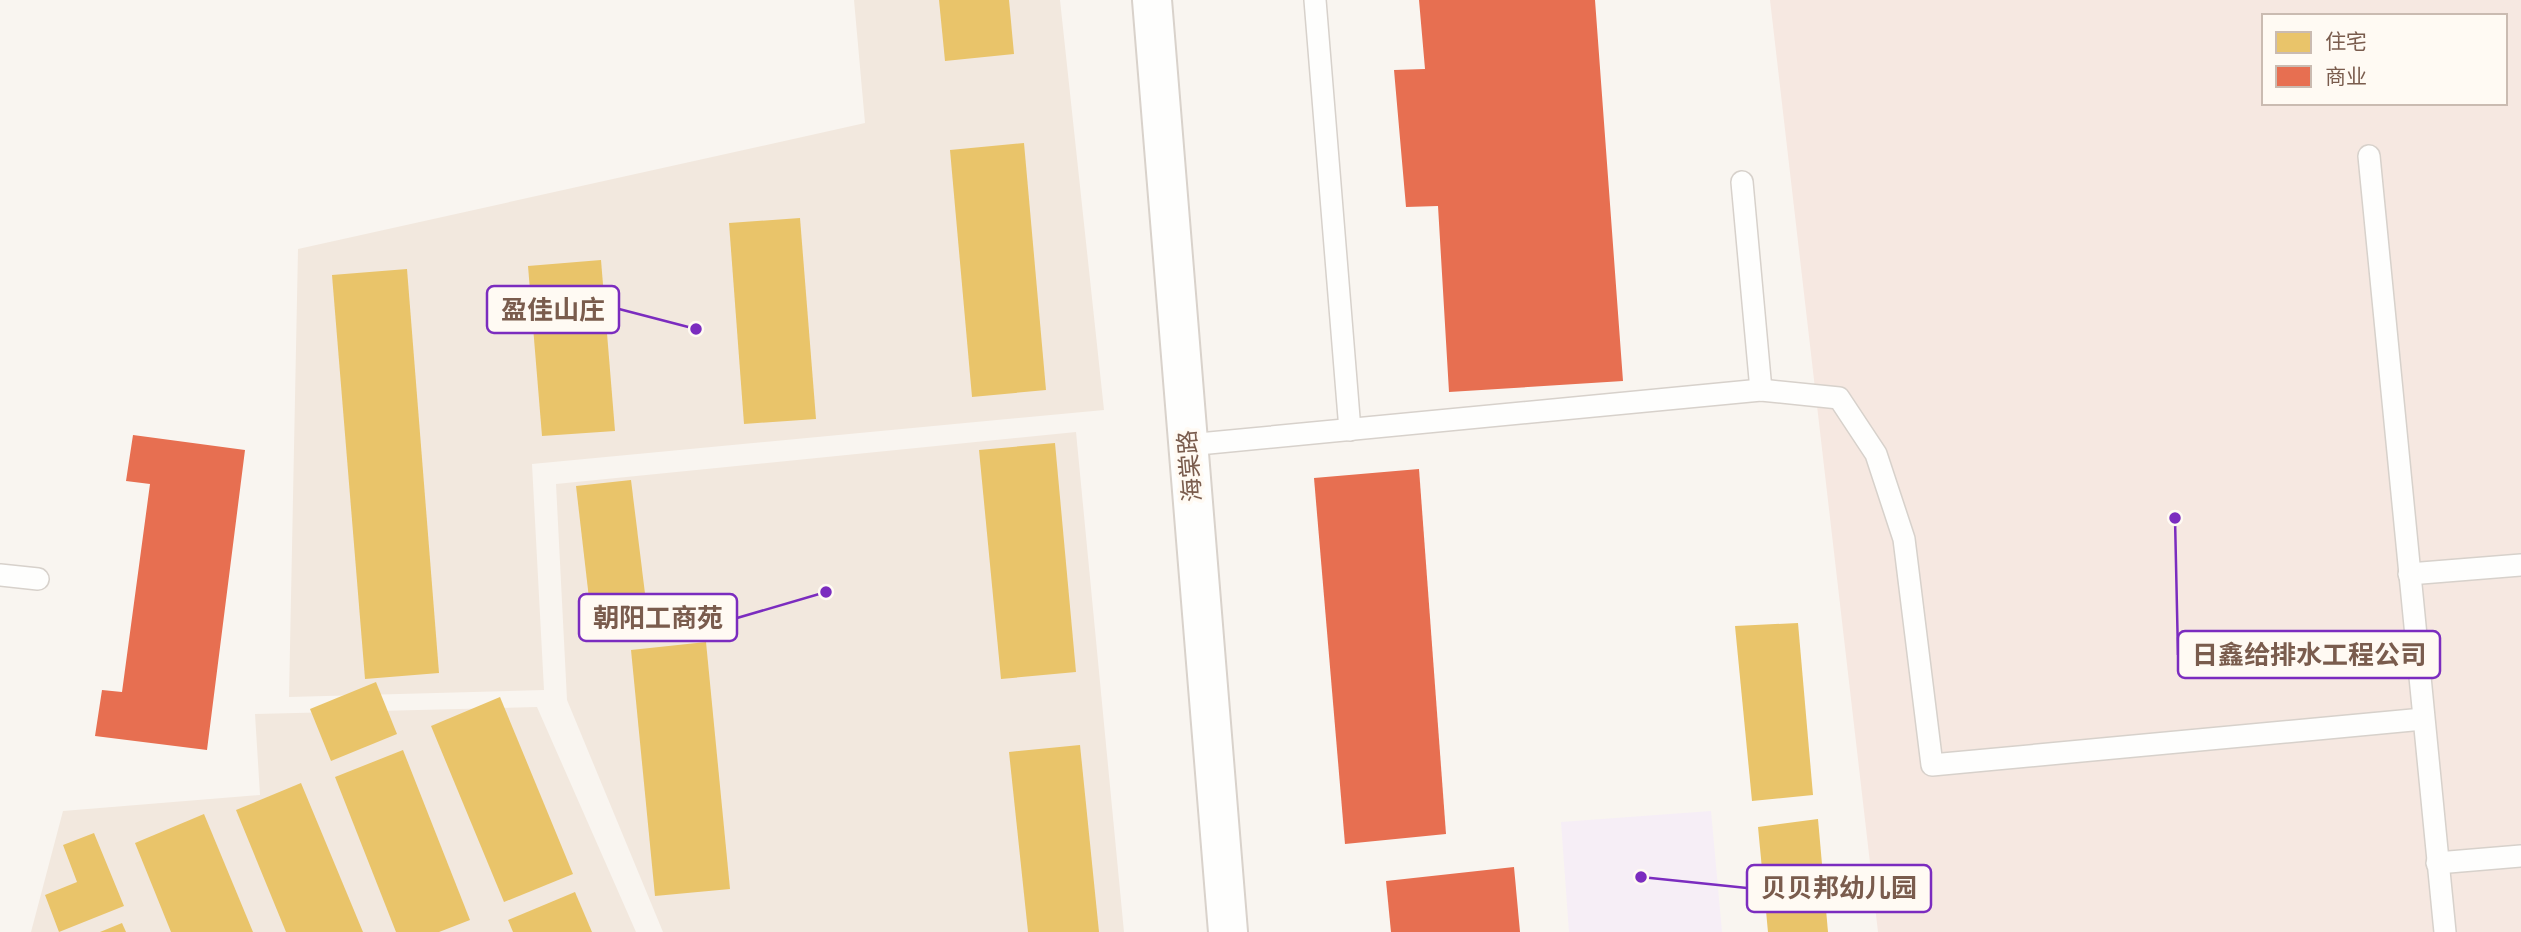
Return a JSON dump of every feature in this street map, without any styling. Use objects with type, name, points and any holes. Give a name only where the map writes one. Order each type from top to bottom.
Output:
[{"type":"street","name":"海棠路","points":[[1152,0],[1228,932]]},
{"type":"lane","points":[[1315,0],[1350,430]]},
{"type":"lane","points":[[2369,156],[2445,932]]},
{"type":"lane","points":[[1742,182],[1761,390]]},
{"type":"lane","points":[[1188,445],[1761,390],[1839,398],[1877,454],[1904,539],[1932,765],[2423,719]]},
{"type":"lane","points":[[2409,574],[2521,565]]},
{"type":"lane","points":[[0,575],[38,579]]},
{"type":"lane","points":[[2437,863],[2521,856]]},
{"type":"shaded area","points":[[854,0],[1060,0],[1104,410],[532,464],[544,690],[289,697],[298,249],[865,123]]},
{"type":"shaded area","points":[[1770,0],[2521,0],[2521,932],[1878,932]]},
{"type":"shaded area","points":[[1076,432],[1124,932],[663,932],[567,700],[556,484]]},
{"type":"shaded area","points":[[537,707],[636,932],[31,932],[63,811],[260,795],[255,714]]},
{"type":"shaded area","points":[[1711,811],[1722,932],[1569,932],[1561,822]]},
{"type":"building: 住宅","points":[[939,0],[1009,0],[1014,54],[945,61]]},
{"type":"building: 住宅","points":[[1024,143],[1046,390],[972,397],[950,150]]},
{"type":"building: 住宅","points":[[800,218],[816,419],[744,424],[729,223]]},
{"type":"building: 住宅","points":[[601,260],[615,431],[542,436],[528,266]]},
{"type":"building: 住宅","points":[[407,269],[439,673],[365,679],[332,275]]},
{"type":"building: 住宅","points":[[1055,443],[1076,672],[1001,679],[979,450]]},
{"type":"building: 住宅","points":[[631,480],[649,626],[593,633],[576,486]]},
{"type":"building: 住宅","points":[[1798,623],[1813,795],[1752,801],[1735,626]]},
{"type":"building: 住宅","points":[[706,642],[730,889],[655,896],[631,650]]},
{"type":"building: 住宅","points":[[376,682],[397,734],[331,761],[310,709]]},
{"type":"building: 住宅","points":[[500,697],[573,874],[504,902],[431,726]]},
{"type":"building: 住宅","points":[[1080,745],[1099,932],[1028,932],[1009,752]]},
{"type":"building: 住宅","points":[[403,750],[470,920],[439,932],[396,932],[335,777]]},
{"type":"building: 住宅","points":[[301,783],[363,932],[286,932],[236,810]]},
{"type":"building: 住宅","points":[[204,814],[253,932],[171,932],[135,843]]},
{"type":"building: 住宅","points":[[1818,819],[1828,932],[1768,932],[1758,827]]},
{"type":"building: 住宅","points":[[94,833],[124,906],[59,932],[45,895],[77,882],[63,845]]},
{"type":"building: 住宅","points":[[575,892],[592,932],[513,932],[508,920]]},
{"type":"building: 住宅","points":[[122,923],[126,932],[100,932]]},
{"type":"building: 商业","points":[[1419,0],[1595,0],[1623,381],[1449,392],[1438,206],[1406,207],[1394,70],[1425,69]]},
{"type":"building: 商业","points":[[133,435],[245,450],[207,750],[95,736],[102,690],[122,692],[150,484],[126,481]]},
{"type":"building: 商业","points":[[1419,469],[1446,834],[1345,844],[1314,478]]},
{"type":"building: 商业","points":[[1514,867],[1520,932],[1391,932],[1386,881]]},
{"type":"place","name":"盈佳山庄","points":[[696,329]]},
{"type":"place","name":"日鑫给排水工程公司","points":[[2175,518]]},
{"type":"place","name":"朝阳工商苑","points":[[826,592]]},
{"type":"place","name":"贝贝邦幼儿园","points":[[1641,877]]}]
